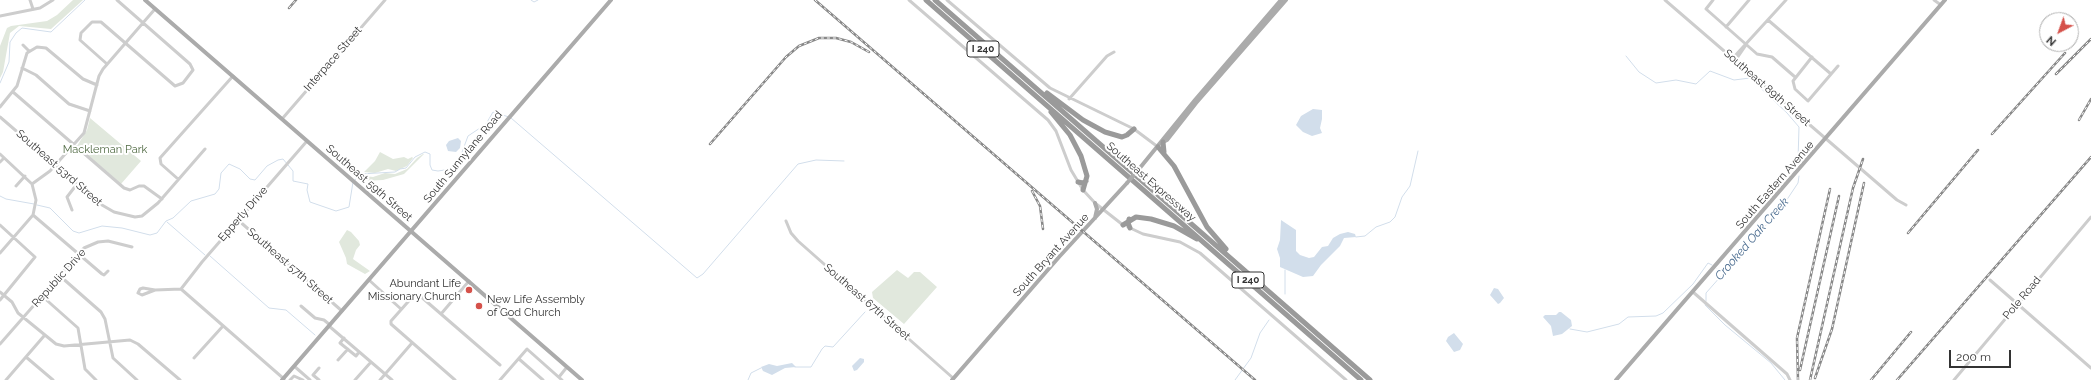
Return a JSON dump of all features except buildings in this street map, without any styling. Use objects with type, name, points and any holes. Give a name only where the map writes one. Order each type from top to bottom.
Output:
[{"type":"highway","name":"Southeast Expressway","points":[[926,0],[1361,380]]},
{"type":"highway","name":"Southeast Expressway","points":[[935,0],[1370,380]]},
{"type":"highway","points":[[1027,80],[1097,128],[1119,137],[1128,135],[1134,129]]},
{"type":"highway","points":[[1039,98],[1074,142],[1083,162],[1087,180],[1083,190]]},
{"type":"highway","points":[[1163,142],[1166,154]]},
{"type":"highway","points":[[1158,147],[1166,154],[1174,166],[1207,227],[1238,264]]},
{"type":"highway","points":[[1078,182],[1083,183],[1087,180]]},
{"type":"highway","points":[[1123,225],[1136,217],[1144,217],[1174,226],[1190,234],[1223,258]]},
{"type":"highway","points":[[1129,220],[1128,223],[1130,228]]},
{"type":"main road","name":"Southeast 59th Street","points":[[145,0],[582,380]]},
{"type":"main road","name":"South Sunnylane Road","points":[[283,379],[412,232],[611,0]]},
{"type":"main road","name":"South Bryant Avenue","points":[[952,379],[1060,256],[1104,210],[1158,147],[1167,140],[1282,0]]},
{"type":"main road","name":"South Bryant Avenue","points":[[1260,27],[1286,0]]},
{"type":"main road","name":"South Eastern Avenue","points":[[1616,380],[1945,0]]},
{"type":"main road","points":[[1095,203],[1097,209],[1095,220]]},
{"type":"street","points":[[30,0],[33,9]]},
{"type":"street","points":[[0,10],[1,16],[44,6],[53,0]]},
{"type":"street","points":[[107,64],[82,42],[80,36],[92,22],[100,22],[167,80],[178,86],[190,76],[193,70],[190,64],[117,0]]},
{"type":"street","name":"Interpace Street","points":[[282,119],[385,0]]},
{"type":"street","points":[[909,0],[1048,120],[1060,138],[1071,170],[1083,190],[1095,203],[1123,225],[1143,234],[1180,242],[1200,252],[1346,380]]},
{"type":"street","points":[[947,0],[1035,77],[1050,88],[1069,99],[1134,129],[1158,147]]},
{"type":"street","name":"Southeast 89th Street","points":[[1665,0],[1896,200],[1906,205]]},
{"type":"street","points":[[1713,0],[1706,9],[1759,55],[1772,57],[1795,77]]},
{"type":"street","points":[[1726,27],[1749,0]]},
{"type":"street","points":[[1734,59],[1786,0]]},
{"type":"street","points":[[1934,0],[1941,5]]},
{"type":"street","points":[[32,184],[44,177],[84,133],[101,73],[107,64],[155,9]]},
{"type":"street","points":[[1768,20],[1831,74]]},
{"type":"street","points":[[23,45],[29,51]]},
{"type":"street","points":[[0,107],[17,86],[29,51],[37,47],[46,48],[83,79],[97,85]]},
{"type":"street","points":[[1069,99],[1107,56],[1114,52]]},
{"type":"street","points":[[1812,58],[1793,81],[1794,88],[1808,101],[1838,66]]},
{"type":"street","points":[[22,68],[36,75],[70,104],[90,111]]},
{"type":"street","points":[[178,179],[160,161],[160,158],[233,76]]},
{"type":"street","points":[[13,92],[126,189],[130,190],[139,186],[144,186],[162,199]]},
{"type":"street","name":"Southeast 53rd Street","points":[[0,117],[105,207],[120,214],[135,217],[145,214],[162,199],[205,149]]},
{"type":"street","name":"Epperly Drive","points":[[181,289],[238,220],[307,141]]},
{"type":"street","points":[[0,154],[32,184],[36,205],[32,215],[0,253]]},
{"type":"street","points":[[0,162],[4,158]]},
{"type":"street","points":[[16,186],[25,176]]},
{"type":"street","points":[[72,210],[66,197],[77,184]]},
{"type":"street","points":[[32,215],[102,274],[104,275],[108,271]]},
{"type":"street","name":"Pole Road","points":[[1954,380],[2091,217]]},
{"type":"street","name":"Southeast 57th Street","points":[[238,220],[342,311]]},
{"type":"street","name":"Southeast 67th Street","points":[[786,221],[791,233],[798,241],[952,379]]},
{"type":"street","points":[[0,225],[35,257],[0,300]]},
{"type":"street","name":"Republic Drive","points":[[0,344],[78,254],[87,246],[103,241],[113,241],[132,247]]},
{"type":"street","points":[[60,276],[103,315],[113,358],[138,380]]},
{"type":"street","points":[[369,280],[401,309]]},
{"type":"street","points":[[1990,280],[2091,368]]},
{"type":"street","points":[[441,314],[468,281]]},
{"type":"street","points":[[155,290],[142,295],[138,293],[140,289],[143,288],[155,290],[181,289],[283,379]]},
{"type":"street","points":[[0,292],[23,318],[44,336],[60,346],[127,339],[135,342],[180,380]]},
{"type":"street","points":[[1693,292],[1787,374],[1790,380]]},
{"type":"street","points":[[455,380],[391,324],[401,309],[416,293],[500,365]]},
{"type":"street","points":[[42,296],[78,328],[85,369],[96,380]]},
{"type":"street","points":[[301,306],[315,318],[324,320],[392,380]]},
{"type":"street","points":[[194,358],[222,326]]},
{"type":"street","points":[[9,379],[44,336]]},
{"type":"street","points":[[344,338],[340,343],[356,356],[359,352]]},
{"type":"street","points":[[380,380],[412,343]]},
{"type":"street","points":[[338,360],[348,349]]},
{"type":"street","points":[[500,380],[527,349],[561,378],[567,367]]},
{"type":"street","points":[[26,357],[53,380]]},
{"type":"street","points":[[519,359],[543,380]]},
{"type":"street","points":[[355,380],[371,362]]},
{"type":"street","points":[[294,366],[308,380],[319,368]]},
{"type":"street","points":[[313,375],[319,380]]},
{"type":"street","points":[[290,380],[294,376],[303,380]]},
{"type":"green space","points":[[73,0],[83,0],[51,29],[19,26],[10,33],[3,72],[0,78],[0,46],[7,28],[11,26],[47,21],[57,15]]},
{"type":"green space","name":"Mackleman Park","points":[[90,118],[141,161],[121,184],[77,146],[87,130]]},
{"type":"green space","points":[[380,152],[393,159],[404,157],[408,159],[413,158],[407,166],[396,171],[388,169],[375,173],[364,172],[375,161]]},
{"type":"green space","points":[[423,154],[404,174],[383,180],[363,181],[359,179],[365,176],[373,177],[385,173],[395,174],[407,169]]},
{"type":"green space","points":[[347,230],[351,232],[359,241],[360,245],[356,250],[353,259],[370,271],[365,274],[347,264],[339,242]]},
{"type":"green space","points":[[897,270],[908,278],[914,272],[920,272],[937,287],[904,324],[873,298],[872,292]]},
{"type":"shaded area","points":[[1313,109],[1322,110],[1320,128],[1322,133],[1312,136],[1303,132],[1296,125],[1301,116]]},
{"type":"shaded area","points":[[458,138],[461,141],[460,148],[456,152],[448,151],[446,145],[449,141]]},
{"type":"shaded area","points":[[1281,220],[1296,230],[1296,251],[1300,255],[1309,258],[1314,257],[1322,247],[1328,246],[1333,238],[1340,234],[1348,232],[1355,234],[1356,237],[1344,238],[1340,246],[1321,265],[1313,276],[1303,277],[1280,267],[1280,258],[1277,249],[1280,240]]},
{"type":"shaded area","points":[[1494,288],[1498,289],[1504,298],[1498,304],[1490,295]]},
{"type":"shaded area","points":[[1559,312],[1571,320],[1572,326],[1562,334],[1553,336],[1551,326],[1543,317],[1545,315],[1556,315]]},
{"type":"shaded area","points":[[1454,333],[1463,344],[1460,350],[1454,352],[1446,341],[1448,337]]},
{"type":"shaded area","points":[[860,358],[864,359],[864,362],[857,370],[854,371],[852,366]]},
{"type":"shaded area","points":[[792,363],[796,367],[785,368],[772,375],[763,371],[761,367],[769,364],[777,366]]},
{"type":"waterway","points":[[0,83],[9,62],[10,42],[16,33],[22,28],[51,32],[85,0]]},
{"type":"waterway","points":[[531,0],[534,2],[538,0]]},
{"type":"waterway","name":"Crooked Oak Creek","points":[[1626,56],[1639,72],[1656,83],[1676,80],[1696,84],[1710,71],[1734,80],[1750,78],[1787,113],[1799,127],[1798,160],[1794,171]]},
{"type":"waterway","points":[[355,180],[360,174],[395,172],[406,168],[415,157],[425,152],[430,154],[430,165],[432,170],[438,171],[451,169],[458,163],[468,136],[486,124],[493,112],[509,117]]},
{"type":"waterway","points":[[511,118],[697,278],[703,274],[798,164],[816,160],[844,161]]},
{"type":"waterway","points":[[1356,237],[1365,236],[1376,227],[1390,222],[1395,217],[1402,197],[1410,186],[1418,151]]},
{"type":"waterway","points":[[37,205],[50,208],[73,231],[79,233],[102,226],[122,228],[150,235],[157,233],[166,221],[173,218],[191,201],[215,194],[219,189],[221,173],[229,164],[240,169],[250,179],[255,180],[267,166],[283,159],[293,171],[293,181],[308,184],[307,190],[310,202],[336,211],[349,207],[353,182]]},
{"type":"waterway","name":"Crooked Oak Creek","points":[[1706,301],[1706,293],[1782,207],[1798,183],[1799,176]]},
{"type":"waterway","points":[[0,196],[6,199],[34,204]]},
{"type":"waterway","points":[[167,222],[205,255]]},
{"type":"waterway","points":[[210,256],[269,308],[286,310],[315,335]]},
{"type":"waterway","points":[[1570,329],[1587,332],[1619,324],[1628,317],[1656,316],[1663,313],[1693,284],[1708,263],[1712,265]]},
{"type":"waterway","name":"Crooked Oak Creek","points":[[1717,269],[1722,273]]},
{"type":"waterway","points":[[1285,270],[1285,294]]},
{"type":"waterway","name":"Crooked Oak Creek","points":[[1705,305],[1725,325],[1771,363],[1785,380]]},
{"type":"waterway","points":[[795,367],[811,367],[822,349],[825,346],[833,347],[865,312]]},
{"type":"waterway","points":[[1235,380],[1251,358],[1260,333],[1269,320]]},
{"type":"waterway","points":[[748,380],[751,373],[761,368]]},
{"type":"railway","points":[[289,8],[296,0]]},
{"type":"railway","points":[[815,0],[1255,380]]},
{"type":"railway","points":[[710,144],[786,57],[799,46],[819,38],[836,38],[851,42],[869,52]]},
{"type":"railway","points":[[2056,74],[2091,39]]},
{"type":"railway","points":[[1992,134],[2065,53]]},
{"type":"railway","points":[[2079,120],[2091,99]]},
{"type":"railway","points":[[1908,233],[1978,150]]},
{"type":"railway","points":[[1897,380],[2091,157]]},
{"type":"railway","points":[[1810,380],[1853,188],[1863,159]]},
{"type":"railway","points":[[1815,378],[1832,329],[1864,183]]},
{"type":"railway","points":[[1798,380],[1797,338],[1830,189]]},
{"type":"railway","points":[[1032,191],[1040,206],[1043,229]]},
{"type":"railway","points":[[1800,370],[1839,196]]},
{"type":"railway","points":[[1871,380],[1911,332]]},
{"type":"place","name":"Abundant Life Missionary Church","points":[[469,290]]},
{"type":"place","name":"New Life Assembly of God Church","points":[[479,306]]}]
